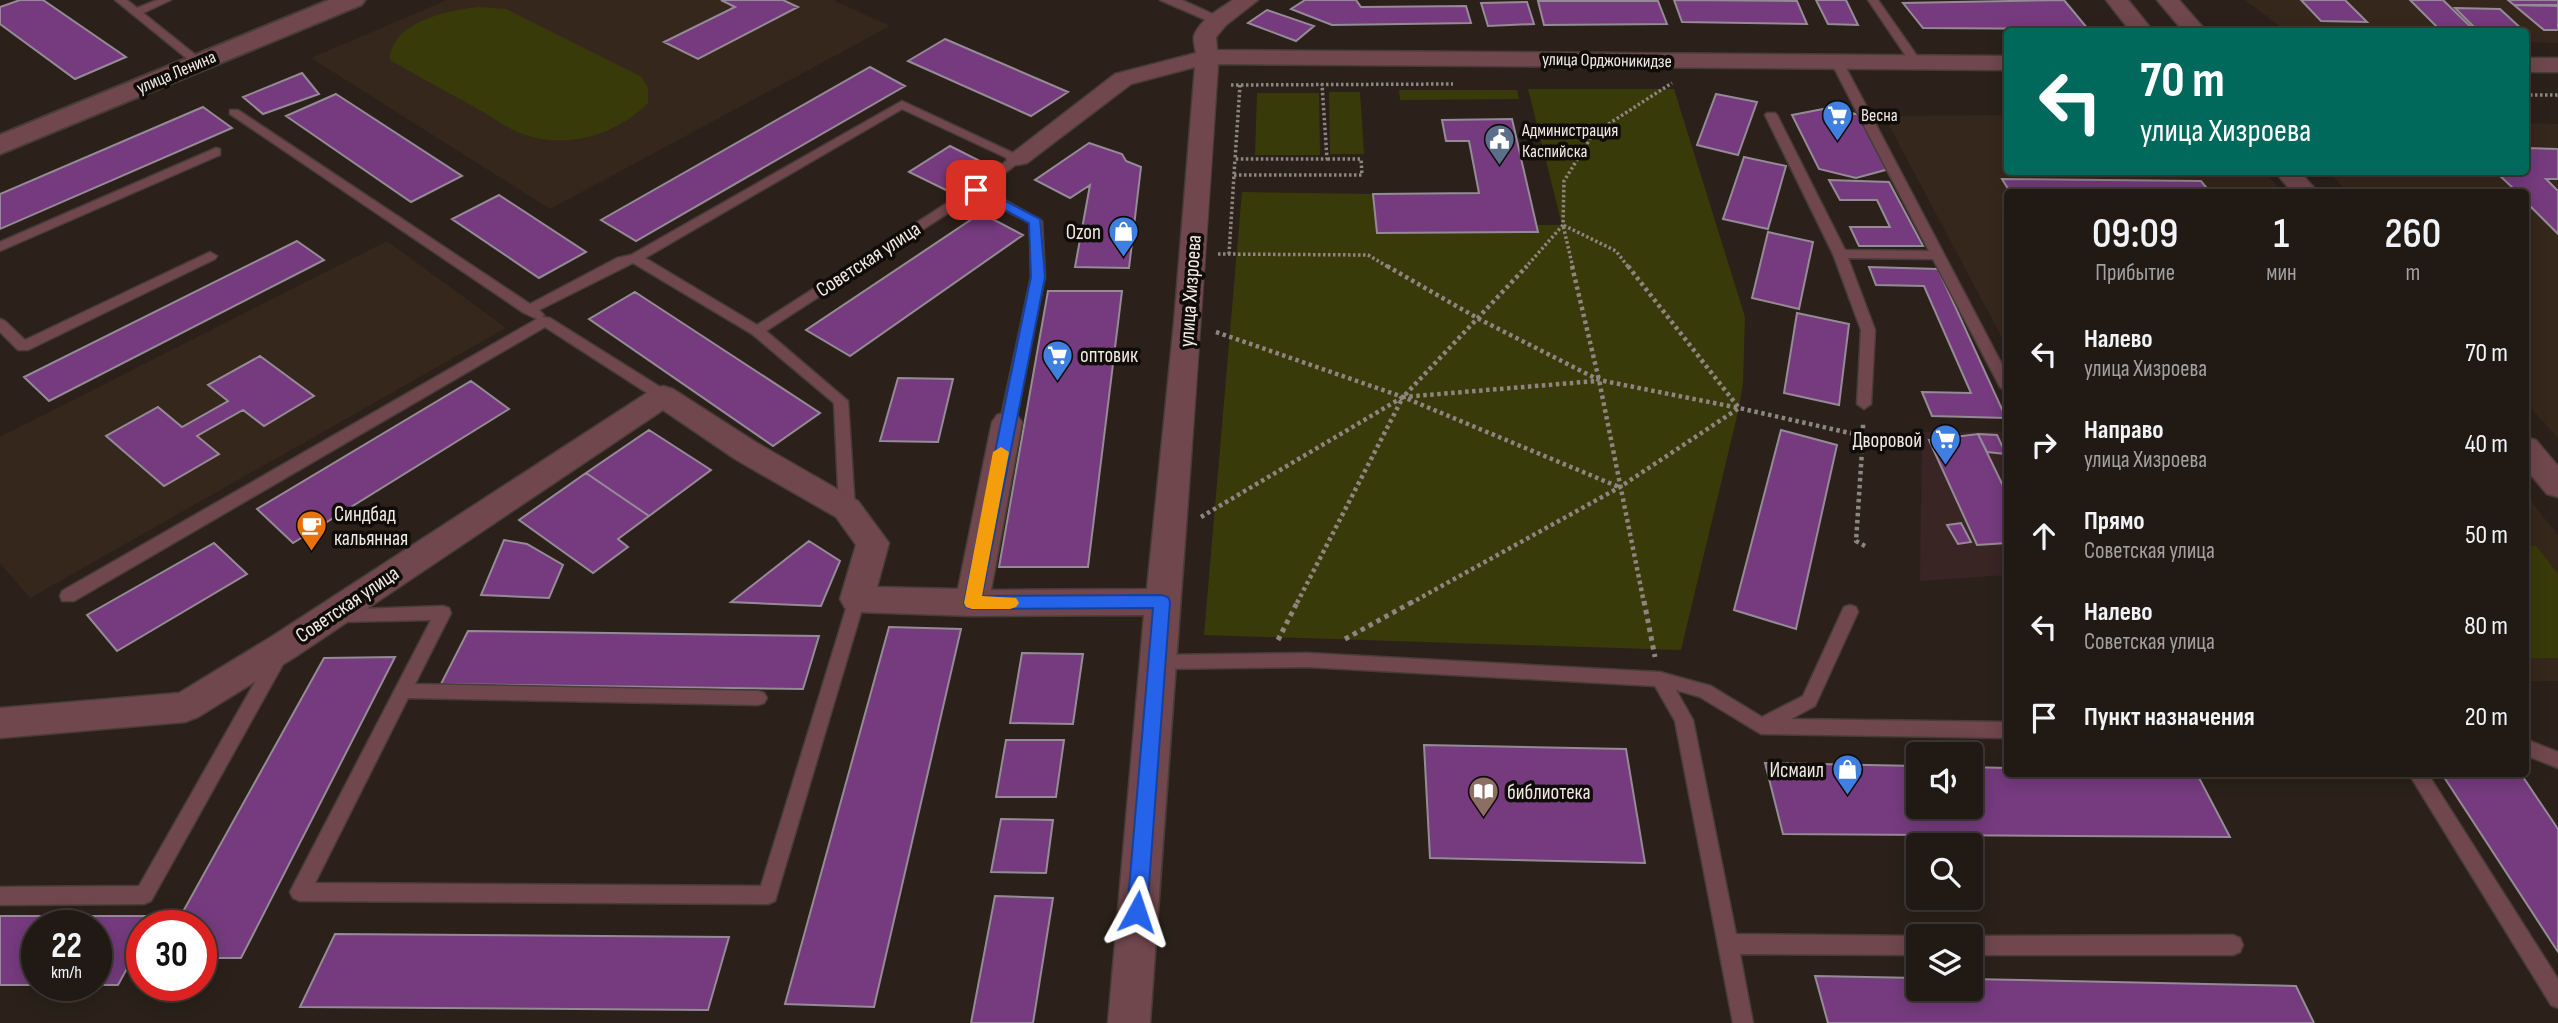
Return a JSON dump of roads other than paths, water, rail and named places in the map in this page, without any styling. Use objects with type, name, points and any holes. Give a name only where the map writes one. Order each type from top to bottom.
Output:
[{"type":"street","name":"улица Ленина","points":[[0,145],[352,0]]},
{"type":"street","points":[[1168,0],[1218,20],[1247,0]]},
{"type":"street","points":[[2117,0],[2140,28]]},
{"type":"street","points":[[2168,0],[2192,28]]},
{"type":"street","name":"улица Хизроева","points":[[1129,1023],[1162,602],[1188,323],[1207,57],[1205,36],[1218,20]]},
{"type":"street","name":"улица Орджоникидзе","points":[[1018,158],[1123,79],[1207,57],[2004,63]]},
{"type":"street","points":[[2529,65],[2558,65]]},
{"type":"street","points":[[2290,175],[2302,189]]},
{"type":"street","points":[[663,396],[746,451],[847,509],[873,543],[857,599],[972,603],[1162,602]]},
{"type":"street","name":"Советская улица","points":[[0,723],[185,707],[284,647],[327,616],[663,396]]},
{"type":"street","points":[[972,603],[1007,422]]},
{"type":"street","points":[[2529,453],[2558,486]]},
{"type":"lane","points":[[120,0],[199,63]]},
{"type":"lane","points":[[136,12],[166,0]]},
{"type":"lane","points":[[1873,0],[1916,63]]},
{"type":"lane","points":[[1838,62],[2004,381]]},
{"type":"lane","points":[[529,310],[622,261],[635,258],[902,104],[1018,158]]},
{"type":"lane","points":[[234,112],[545,321],[663,396]]},
{"type":"lane","points":[[1771,115],[1840,254],[1868,330],[1864,404]]},
{"type":"lane","points":[[0,247],[216,152]]},
{"type":"lane","name":"Советская улица","points":[[757,331],[976,190],[1018,158]]},
{"type":"lane","points":[[976,190],[1036,221],[1038,277],[1007,422]]},
{"type":"lane","points":[[1840,254],[1938,255]]},
{"type":"lane","points":[[0,324],[23,347],[210,256]]},
{"type":"lane","points":[[635,258],[757,331],[841,401],[847,509]]},
{"type":"lane","points":[[68,596],[545,321]]},
{"type":"lane","points":[[327,616],[443,613],[300,892],[768,895],[857,599]]},
{"type":"lane","points":[[1760,726],[1809,701],[1850,612]]},
{"type":"lane","points":[[0,896],[144,895],[284,647]]},
{"type":"lane","points":[[1157,662],[1307,660],[1660,679],[1705,691],[1760,726],[2004,730]]},
{"type":"lane","points":[[1660,679],[1684,720],[1730,944],[1743,1023]]},
{"type":"lane","points":[[403,691],[758,698]]},
{"type":"lane","points":[[2529,749],[2558,760]]},
{"type":"lane","points":[[2420,777],[2558,998]]},
{"type":"lane","points":[[1730,944],[1906,944]]},
{"type":"lane","points":[[1983,945],[2232,945]]},
{"type":"place","name":"Весна","points":[[1838,142]]},
{"type":"place","name":"Администрация Каспийска","points":[[1499,167]]},
{"type":"place","name":"Ozon","points":[[1124,259]]},
{"type":"place","name":"оптовик","points":[[1057,382]]},
{"type":"place","name":"Дворовой","points":[[1945,467]]},
{"type":"place","name":"Синдбад кальянная","points":[[311,553]]},
{"type":"place","name":"Исмаил","points":[[1847,797]]},
{"type":"place","name":"библиотека","points":[[1484,819]]}]
